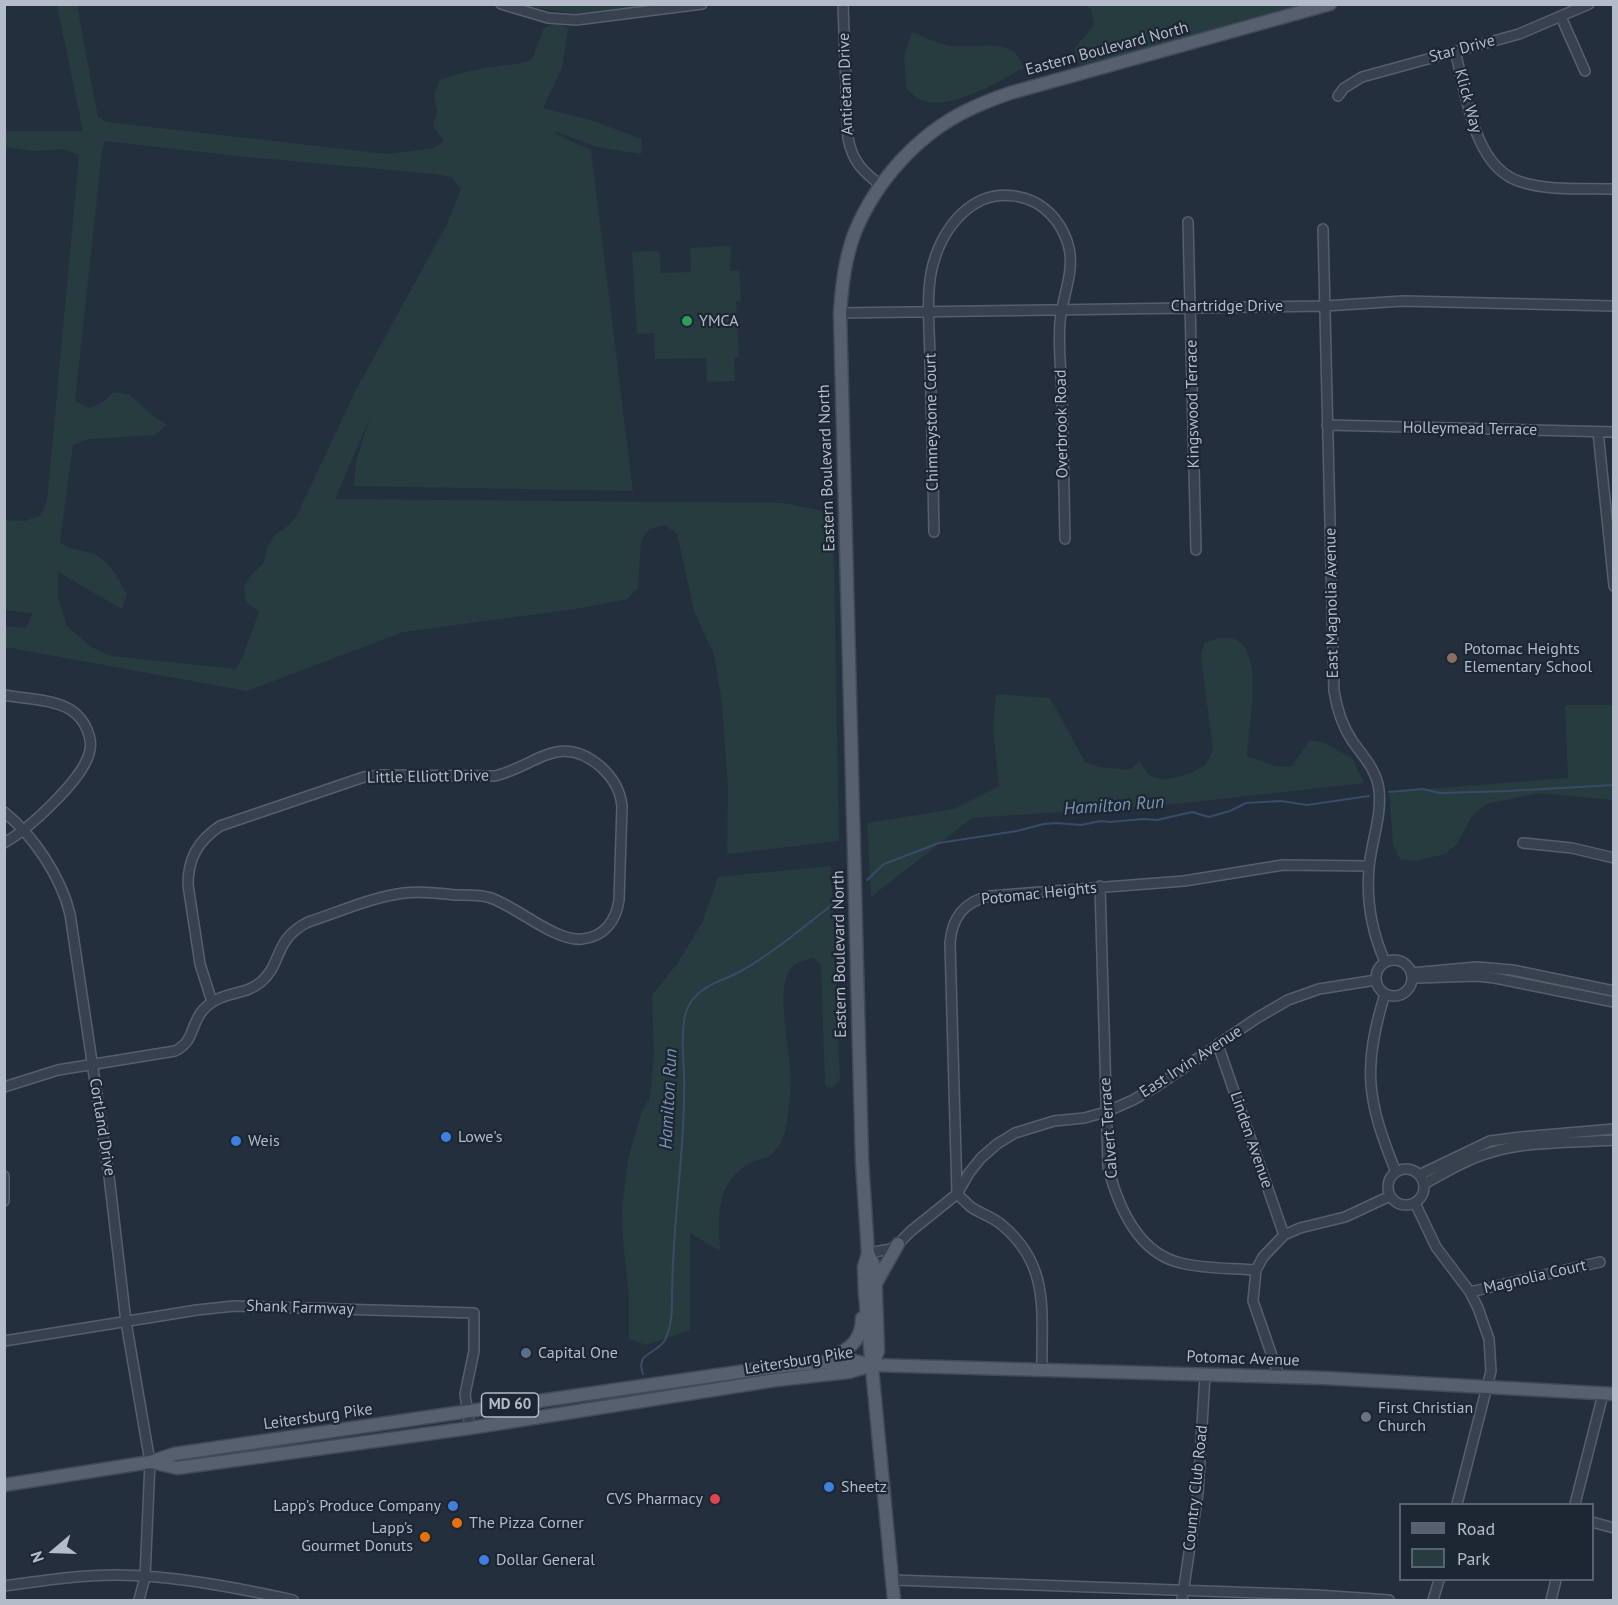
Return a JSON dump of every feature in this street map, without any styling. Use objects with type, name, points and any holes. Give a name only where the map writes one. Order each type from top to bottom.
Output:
[{"type":"main road","name":"Eastern Boulevard North","points":[[872,1365],[864,1267],[868,1253],[862,1161],[840,313],[842,286],[855,232],[869,204],[897,164],[919,142],[942,124],[966,110],[1010,93],[1330,4]]},
{"type":"main road","points":[[875,1284],[898,1244]]},
{"type":"main road","name":"Eastern Boulevard North","points":[[868,1253],[875,1268],[878,1351],[872,1365]]},
{"type":"main road","points":[[773,1367],[843,1353],[857,1341],[862,1326],[861,1300],[865,1294]]},
{"type":"main road","name":"Leitersburg Pike","points":[[4,1485],[150,1462],[174,1454],[773,1367],[851,1360],[872,1365]]},
{"type":"main road","points":[[872,1365],[894,1600]]},
{"type":"main road","name":"Potomac Avenue","points":[[872,1365],[1279,1376],[1608,1394]]},
{"type":"main road","name":"Leitersburg Pike","points":[[150,1462],[177,1468],[470,1428],[776,1380],[849,1372],[872,1365]]},
{"type":"street","points":[[501,4],[548,18],[576,20],[702,4]]},
{"type":"street","name":"Antietam Drive","points":[[843,4],[850,152],[864,173],[882,186]]},
{"type":"street","name":"Star Drive","points":[[1338,96],[1344,88],[1362,76],[1520,34],[1589,4]]},
{"type":"street","points":[[1562,17],[1585,71]]},
{"type":"street","name":"Klick Way","points":[[1455,51],[1477,135],[1493,165],[1519,182],[1538,186],[1614,189]]},
{"type":"street","points":[[929,312],[931,275],[935,259],[951,226],[974,204],[988,197],[1002,194],[1030,200],[1055,219],[1063,230],[1068,243],[1070,273],[1062,309]]},
{"type":"street","name":"Kingswood Terrace","points":[[1188,222],[1196,550]]},
{"type":"street","name":"East Magnolia Avenue","points":[[1323,229],[1334,691],[1336,708],[1343,724],[1367,759],[1375,774],[1379,789],[1376,828],[1369,866],[1369,901],[1371,919],[1385,962]]},
{"type":"street","name":"Chartridge Drive","points":[[840,313],[1191,306],[1325,306],[1403,301],[1614,306]]},
{"type":"street","name":"Overbrook Road","points":[[1062,309],[1060,322],[1065,539]]},
{"type":"street","name":"Chimneystone Court","points":[[929,312],[934,532]]},
{"type":"street","name":"Holleymead Terrace","points":[[1327,425],[1614,432]]},
{"type":"street","points":[[1598,432],[1614,586]]},
{"type":"street","points":[[4,695],[55,704],[73,711],[86,728],[90,738],[89,755],[50,807],[23,831],[4,843]]},
{"type":"street","name":"Little Elliott Drive","points":[[564,750],[573,751],[595,762],[609,774],[620,792],[622,806],[619,900],[613,921],[599,934],[579,940],[563,936],[500,902],[483,896],[404,893],[296,927],[279,948],[270,971],[258,985],[220,997],[212,1002],[200,964],[188,874],[195,849],[220,826],[363,777],[382,775],[495,776],[564,750]]},
{"type":"street","name":"Cortland Drive","points":[[4,812],[23,831],[54,872],[66,897],[70,914],[109,1176],[126,1322],[150,1462],[145,1576],[139,1600]]},
{"type":"street","points":[[1523,843],[1572,848],[1614,858]]},
{"type":"street","name":"Potomac Heights","points":[[957,1194],[950,943],[954,920],[968,904],[978,898],[1184,880],[1282,865],[1369,866]]},
{"type":"street","name":"Calvert Terrace","points":[[1100,886],[1108,1167],[1119,1204],[1139,1237],[1151,1249],[1180,1263],[1256,1270]]},
{"type":"street","points":[[1392,960],[1400,962],[1407,966],[1411,976],[1407,990],[1397,996],[1385,994],[1377,986],[1376,973],[1385,962],[1392,960]]},
{"type":"street","points":[[1411,976],[1478,967],[1512,970],[1614,991]]},
{"type":"street","points":[[1411,976],[1495,978],[1614,1002]]},
{"type":"street","name":"East Irvin Avenue","points":[[898,1244],[957,1194],[981,1158],[997,1144],[1015,1133],[1054,1121],[1084,1118],[1106,1112],[1157,1086],[1288,1000],[1345,983],[1376,980]]},
{"type":"street","points":[[1385,994],[1376,1025],[1370,1076],[1377,1120],[1396,1172]]},
{"type":"street","points":[[4,1087],[57,1070],[167,1054],[182,1047],[189,1040],[199,1016],[212,1002]]},
{"type":"street","name":"Linden Avenue","points":[[1218,1045],[1284,1235]]},
{"type":"street","points":[[1421,1179],[1490,1142],[1614,1129]]},
{"type":"street","points":[[1421,1179],[1493,1151],[1614,1140]]},
{"type":"street","points":[[1404,1169],[1412,1170],[1421,1179],[1424,1191],[1414,1203],[1401,1204],[1390,1196],[1389,1183],[1396,1172],[1404,1169]]},
{"type":"street","points":[[4,1176],[4,1201]]},
{"type":"street","points":[[957,1194],[972,1207],[1003,1226],[1017,1240],[1034,1268],[1041,1296],[1042,1370]]},
{"type":"street","points":[[1279,1376],[1253,1301],[1256,1270],[1263,1257],[1284,1235],[1300,1228],[1345,1217],[1390,1196]]},
{"type":"street","points":[[1414,1203],[1436,1247],[1470,1292],[1482,1315],[1489,1339],[1491,1371],[1457,1503]]},
{"type":"street","points":[[868,1253],[891,1249],[898,1244]]},
{"type":"street","name":"Magnolia Court","points":[[1470,1292],[1600,1262]]},
{"type":"street","name":"Shank Farmway","points":[[4,1341],[197,1310],[245,1306],[474,1313],[474,1351],[465,1394],[468,1412]]},
{"type":"street","name":"Country Club Road","points":[[1183,1596],[1198,1493],[1205,1375]]},
{"type":"street","points":[[1575,1503],[1608,1394]]},
{"type":"street","points":[[468,1412],[470,1428]]},
{"type":"street","points":[[1594,1522],[1614,1528]]},
{"type":"street","points":[[4,1586],[77,1577],[145,1576],[253,1591],[293,1600]]},
{"type":"street","points":[[893,1580],[1183,1596],[1317,1595],[1389,1600]]},
{"type":"street","points":[[1433,1600],[1439,1581]]},
{"type":"street","points":[[1551,1600],[1556,1581]]},
{"type":"green space","points":[[514,4],[649,5],[581,15]]},
{"type":"green space","points":[[1299,4],[1300,6],[1288,16],[1275,17],[1080,65],[1074,49],[1094,25],[1091,10],[1087,5]]},
{"type":"green space","points":[[57,5],[77,5],[98,117],[106,122],[387,154],[434,148],[444,141],[433,126],[437,111],[434,95],[440,80],[470,71],[528,61],[532,59],[544,28],[558,23],[568,29],[562,68],[543,108],[591,120],[642,139],[641,154],[597,147],[557,132],[554,133],[591,150],[633,491],[354,486],[356,462],[370,417],[335,499],[784,503],[833,513],[839,841],[727,854],[728,791],[722,702],[714,655],[694,611],[677,533],[664,525],[649,529],[641,541],[638,588],[627,599],[582,608],[403,632],[247,691],[5,647],[5,626],[26,628],[33,613],[5,610],[5,520],[25,521],[40,516],[47,501],[79,155],[63,149],[33,151],[5,147],[5,131],[83,131]],"holes":[[[105,141],[435,174],[451,177],[461,189],[446,226],[356,390],[297,515],[288,526],[275,535],[267,548],[264,563],[252,574],[244,587],[246,602],[259,612],[236,669],[111,656],[91,647],[67,626],[58,597],[58,572],[122,609],[127,594],[114,572],[101,558],[69,548],[60,542],[73,445],[88,439],[155,435],[167,425],[154,417],[130,395],[114,392],[103,402],[89,408],[75,401],[102,152]]]},
{"type":"green space","points":[[912,32],[952,46],[1003,47],[1017,55],[1024,68],[972,94],[942,102],[929,102],[917,98],[906,88],[904,56]]},
{"type":"green space","name":"YMCA","points":[[731,246],[730,271],[739,270],[741,301],[736,302],[739,357],[734,358],[735,381],[707,382],[706,358],[655,359],[654,333],[637,334],[632,252],[659,251],[661,273],[691,272],[690,248]]},
{"type":"green space","points":[[1219,638],[1234,639],[1244,646],[1250,659],[1253,692],[1247,756],[1275,766],[1291,767],[1310,740],[1325,743],[1352,758],[1364,783],[1175,804],[972,818],[871,897],[867,823],[954,809],[999,786],[993,729],[996,694],[1050,698],[1085,762],[1099,767],[1130,770],[1139,761],[1149,775],[1163,780],[1193,772],[1206,764],[1213,750],[1201,657],[1204,643]]},
{"type":"green space","points":[[1565,705],[1613,705],[1613,800],[1539,793],[1486,804],[1472,816],[1457,844],[1445,854],[1415,861],[1400,859],[1393,845],[1389,792],[1568,778]]},
{"type":"green space","points":[[831,866],[840,1080],[831,1089],[825,1085],[821,965],[814,958],[796,964],[790,969],[785,985],[784,1015],[791,1083],[784,1134],[778,1148],[767,1157],[747,1165],[727,1185],[720,1205],[720,1251],[690,1233],[690,1330],[646,1345],[629,1339],[629,1297],[622,1207],[628,1159],[642,1111],[650,1097],[654,1055],[652,995],[677,964],[702,923],[718,877]]},
{"type":"waterway","name":"Hamilton Run","points":[[1389,792],[1423,789],[1440,793],[1508,791],[1614,785]]},
{"type":"waterway","name":"Hamilton Run","points":[[867,880],[884,864],[939,843],[1017,831],[1044,824],[1081,825],[1101,821],[1157,820],[1192,812],[1209,817],[1230,811],[1246,803],[1281,801],[1307,805],[1369,796]]},
{"type":"waterway","name":"Hamilton Run","points":[[643,1374],[642,1362],[665,1340],[671,1318],[683,1130],[683,1038],[686,1011],[693,999],[704,989],[759,960],[844,896]]},
{"type":"place","name":"YMCA","points":[[687,321]]},
{"type":"place","name":"Potomac Heights Elementary School","points":[[1452,658]]},
{"type":"place","name":"Lowe's","points":[[446,1137]]},
{"type":"place","name":"Weis","points":[[236,1141]]},
{"type":"place","name":"Capital One","points":[[526,1353]]},
{"type":"place","name":"First Christian Church","points":[[1366,1417]]},
{"type":"place","name":"Sheetz","points":[[829,1487]]},
{"type":"place","name":"CVS Pharmacy","points":[[715,1499]]},
{"type":"place","name":"Lapp's Produce Company","points":[[453,1506]]},
{"type":"place","name":"The Pizza Corner","points":[[457,1523]]},
{"type":"place","name":"Lapp's Gourmet Donuts","points":[[425,1537]]},
{"type":"place","name":"Dollar General","points":[[484,1560]]}]
